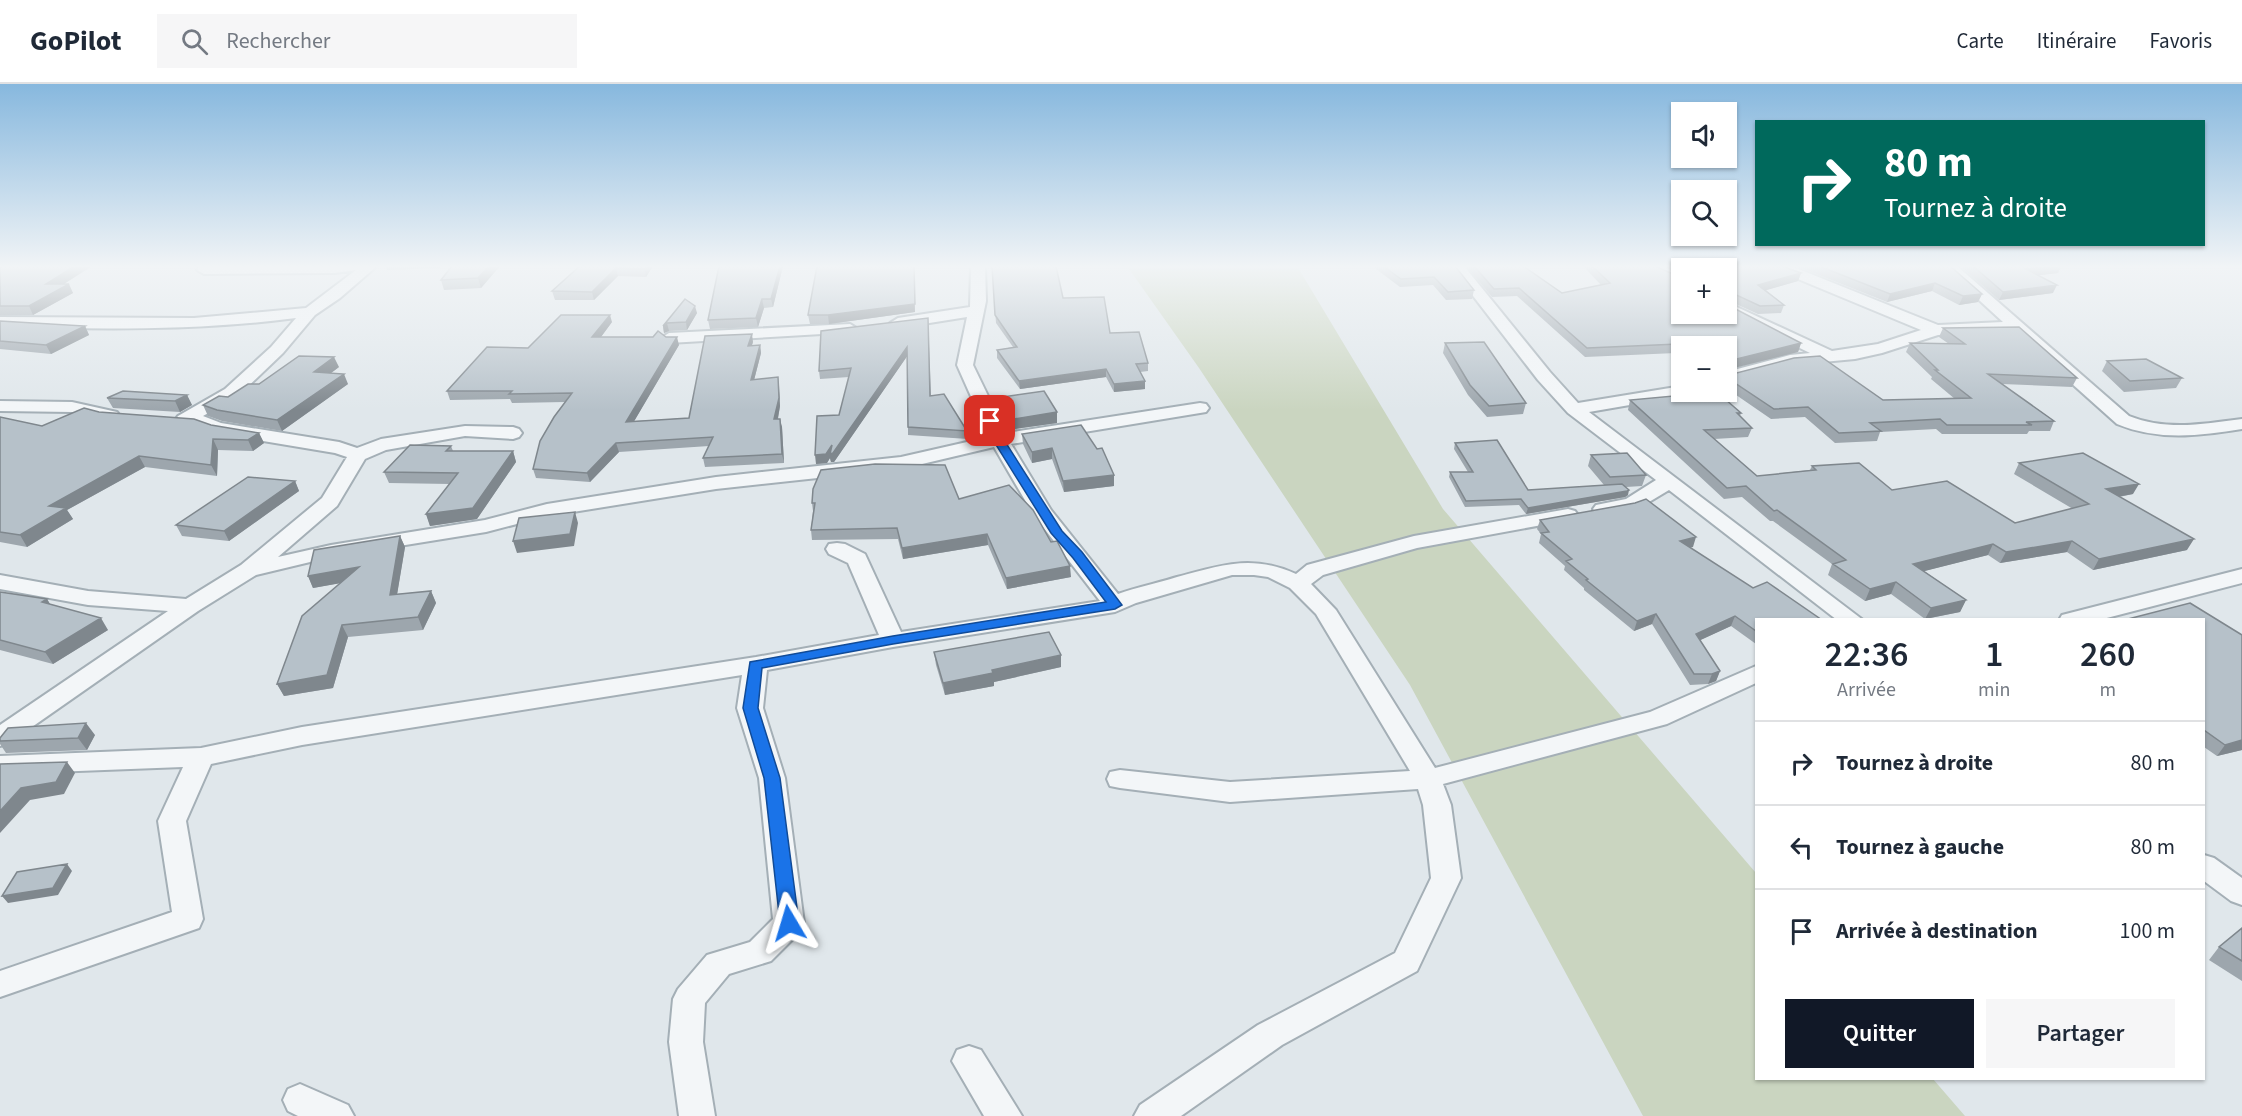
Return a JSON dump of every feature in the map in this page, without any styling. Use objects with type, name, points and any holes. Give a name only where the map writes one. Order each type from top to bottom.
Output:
[{"type":"street","points":[[0,322],[213,323],[253,321],[296,314]]},
{"type":"street","points":[[184,420],[231,393],[277,350],[308,314]]},
{"type":"street","points":[[669,338],[829,331],[954,314]]},
{"type":"street","points":[[975,314],[965,351],[965,365],[999,440],[1058,533],[1078,555],[1115,605]]},
{"type":"street","points":[[1495,314],[1544,376],[1574,409],[1849,618]]},
{"type":"street","points":[[1743,314],[1829,356]]},
{"type":"street","points":[[1897,314],[1936,330]]},
{"type":"street","points":[[2005,314],[2123,420],[2137,427],[2156,431],[2242,424]]},
{"type":"street","points":[[1737,374],[1790,360],[1855,354],[1882,348],[1936,330],[2019,326]]},
{"type":"street","points":[[1574,409],[1671,394]]},
{"type":"street","points":[[0,406],[72,406],[105,415],[127,417]]},
{"type":"street","points":[[249,570],[331,551],[486,526],[547,510],[716,483],[901,463],[999,440],[1200,408]]},
{"type":"street","points":[[161,419],[204,422],[216,428],[339,448],[357,455]]},
{"type":"street","points":[[0,737],[190,606],[249,570],[330,502],[357,455],[381,445],[465,430],[513,433]]},
{"type":"street","points":[[1298,584],[1315,570],[1414,542],[1632,504],[1660,485],[1673,484]]},
{"type":"street","points":[[837,549],[856,559],[893,640]]},
{"type":"street","points":[[0,765],[201,757],[302,736],[756,665],[893,640],[1115,605],[1128,598],[1231,569],[1254,568],[1274,572],[1298,584],[1325,610],[1428,779],[1437,806],[1446,878],[1406,962],[1270,1035],[1152,1116]]},
{"type":"street","points":[[2078,618],[2242,576]]},
{"type":"street","points":[[0,582],[88,598],[190,606]]},
{"type":"street","points":[[697,1116],[686,1042],[689,999],[718,964],[760,952],[789,923],[772,778],[750,708],[756,665]]},
{"type":"street","points":[[1120,778],[1230,792],[1428,779],[1658,718],[1755,674]]},
{"type":"street","points":[[0,984],[188,919],[172,820],[201,757]]},
{"type":"street","points":[[2205,867],[2242,893]]},
{"type":"street","points":[[969,1061],[1004,1116]]},
{"type":"street","points":[[300,1100],[336,1116]]},
{"type":"green space","points":[[1161,314],[1326,314],[1443,509],[1755,872],[1755,1080],[1934,1080],[1965,1116],[1643,1116],[1410,685]]},
{"type":"building","points":[[673,314],[690,314],[686,322],[667,323],[663,326]]},
{"type":"building","points":[[709,314],[757,314],[756,318],[708,320]]},
{"type":"building","points":[[1107,314],[1110,333],[1139,332],[1148,363],[1136,364],[1145,381],[1114,384],[1106,369],[1019,381],[997,350],[1017,347],[995,315]]},
{"type":"building","points":[[1549,314],[1671,314],[1671,324],[1737,324],[1737,314],[1746,314],[1801,343],[1737,359],[1737,336],[1671,336],[1671,344],[1587,348]]},
{"type":"building","points":[[561,315],[610,315],[592,337],[653,337],[658,331],[666,337],[677,337],[626,422],[689,418],[705,336],[752,334],[748,346],[760,345],[751,380],[778,377],[779,398],[774,419],[780,419],[782,454],[703,458],[713,437],[616,443],[587,473],[533,469],[540,441],[572,393],[509,394],[512,391],[447,391],[487,347],[528,348]]},
{"type":"building","points":[[928,318],[930,396],[944,394],[967,431],[908,427],[907,347],[833,453],[830,454],[832,445],[826,454],[815,455],[817,416],[839,415],[851,368],[819,371],[821,331]]},
{"type":"building","points":[[0,321],[85,326],[46,345],[0,341]]},
{"type":"building","points":[[2019,327],[2077,378],[1988,374],[2054,421],[2026,422],[2032,425],[1947,425],[1940,419],[1870,423],[1881,431],[1839,433],[1808,407],[1774,409],[1737,384],[1737,373],[1794,358],[1820,356],[1883,400],[1971,398],[1935,370],[1938,370],[1910,343],[1965,344],[1943,328]]},
{"type":"building","points":[[1484,342],[1526,403],[1489,406],[1470,385],[1445,343]]},
{"type":"building","points":[[299,356],[334,357],[314,372],[344,374],[277,420],[217,410],[203,405],[219,396],[228,397],[248,384],[259,384]]},
{"type":"building","points":[[2146,359],[2182,378],[2130,381],[2107,361]]},
{"type":"building","points":[[123,391],[187,395],[175,401],[107,398]]},
{"type":"building","points":[[1044,391],[1057,412],[1014,419],[1002,397]]},
{"type":"building","points":[[1671,396],[1671,402],[1728,402],[1741,413],[1737,413],[1752,428],[1704,430],[1757,476],[1816,470],[1812,466],[1859,463],[1892,490],[1947,481],[2015,523],[2089,504],[2019,463],[2083,453],[2139,484],[2106,489],[2194,539],[2099,559],[2072,541],[2006,552],[1993,544],[1913,564],[1966,600],[1931,608],[1896,582],[1870,589],[1833,564],[1846,560],[1777,510],[1774,511],[1746,486],[1727,488],[1630,400]]},
{"type":"building","points":[[84,408],[99,412],[194,419],[211,425],[259,433],[248,440],[213,439],[211,465],[139,456],[49,506],[66,508],[20,535],[0,532],[0,417],[42,426]]},
{"type":"building","points":[[1081,425],[1097,449],[1102,448],[1114,475],[1063,481],[1052,448],[1032,452],[1022,434]]},
{"type":"building","points":[[1497,440],[1528,490],[1622,484],[1629,490],[1528,508],[1521,499],[1466,501],[1450,472],[1473,472],[1455,443]]},
{"type":"building","points":[[410,445],[451,446],[446,451],[513,451],[473,508],[426,514],[458,473],[384,472]]},
{"type":"building","points":[[1627,453],[1646,475],[1610,477],[1591,455]]},
{"type":"building","points":[[875,464],[945,465],[959,499],[1009,485],[1033,510],[1051,542],[1057,541],[1070,566],[1006,578],[987,534],[902,548],[897,528],[811,530],[815,503],[812,503],[813,489],[821,470]]},
{"type":"building","points":[[248,477],[295,481],[224,531],[176,525]]},
{"type":"building","points":[[1646,499],[1696,537],[1680,541],[1753,588],[1767,582],[1819,618],[1755,618],[1755,630],[1735,616],[1696,634],[1720,671],[1712,674],[1694,674],[1656,614],[1637,621],[1586,580],[1588,579],[1566,561],[1572,559],[1541,533],[1549,532],[1540,520]]},
{"type":"building","points":[[575,512],[570,534],[513,541],[519,518]]},
{"type":"building","points":[[400,536],[390,595],[431,591],[418,617],[342,625],[327,675],[277,684],[302,616],[359,567],[308,576],[314,550]]},
{"type":"building","points":[[0,592],[47,599],[42,602],[101,618],[45,652],[0,640]]},
{"type":"building","points":[[2190,603],[2242,635],[2242,740],[2225,745],[2205,731],[2205,618],[2132,618]]},
{"type":"building","points":[[1049,632],[1061,655],[992,670],[993,673],[943,683],[934,652]]},
{"type":"building","points":[[86,723],[78,738],[0,741],[8,728]]},
{"type":"building","points":[[67,762],[56,782],[21,788],[0,811],[0,764]]},
{"type":"building","points":[[67,864],[53,888],[2,896],[17,872]]},
{"type":"building","points":[[2242,928],[2242,961],[2219,947]]},
{"type":"route","points":[[789,923],[772,778],[750,708],[756,665],[893,640],[1115,605],[1078,555],[1058,533],[1034,498],[990,421]]}]
